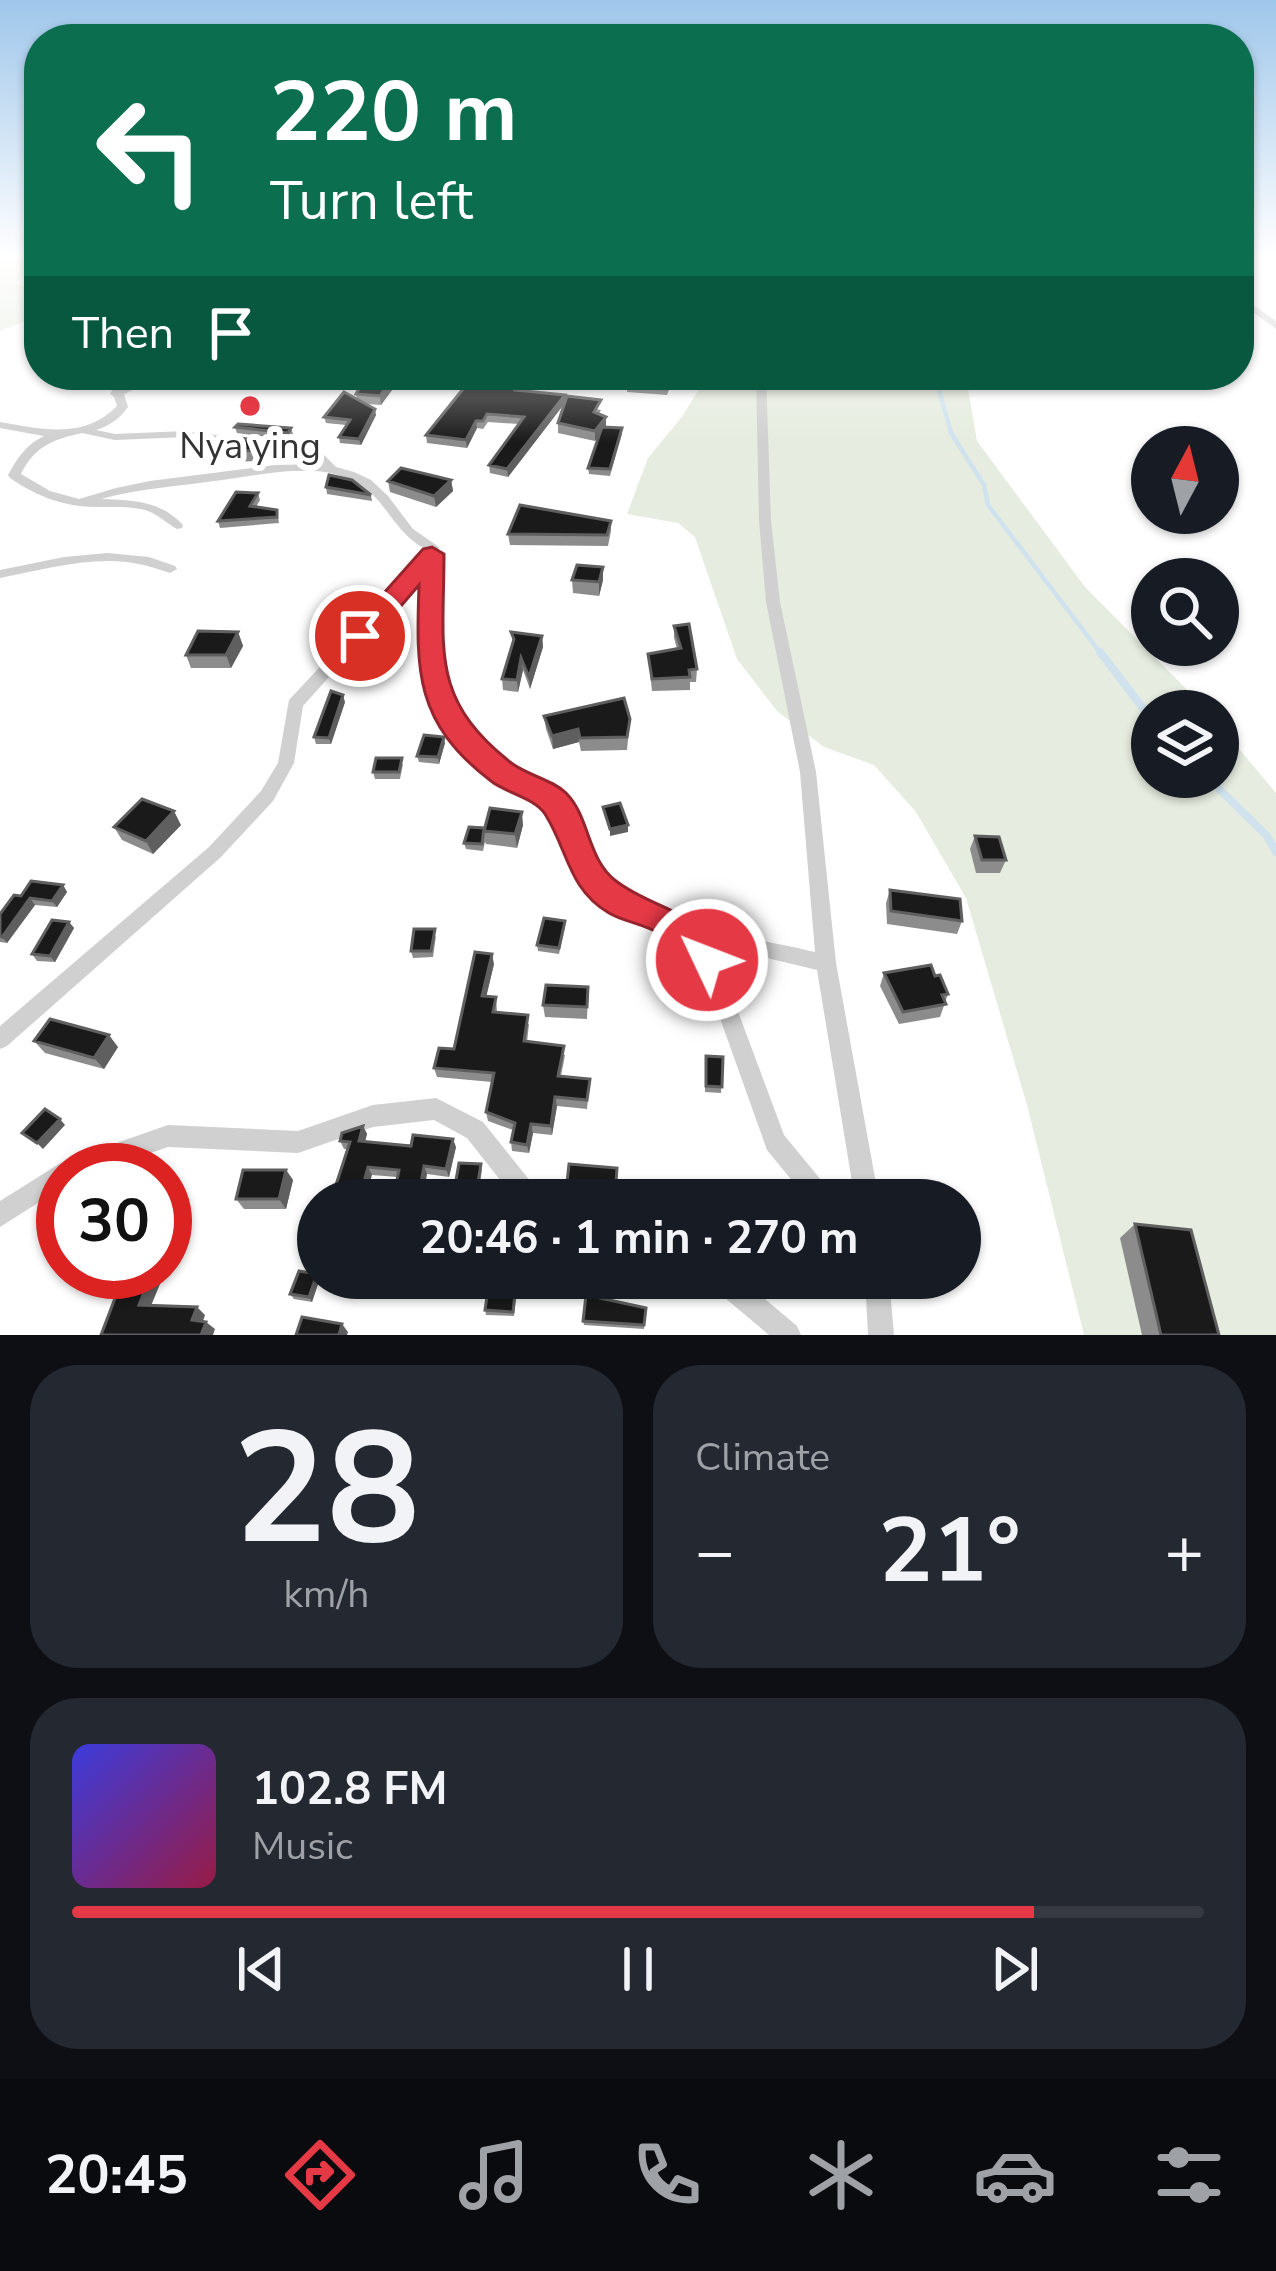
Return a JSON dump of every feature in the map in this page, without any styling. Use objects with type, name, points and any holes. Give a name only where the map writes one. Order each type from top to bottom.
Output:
[{"type":"street","points":[[0,425],[52,434],[79,429],[119,414],[123,406],[114,390]]},
{"type":"street","points":[[115,394],[125,390]]},
{"type":"street","points":[[761,390],[771,581],[808,772],[826,963],[863,1179]]},
{"type":"street","points":[[79,429],[116,437],[185,434],[304,449],[315,452],[333,470]]},
{"type":"street","points":[[52,434],[19,460],[14,475],[65,501],[130,504],[169,514],[177,525]]},
{"type":"street","points":[[82,502],[134,484],[221,477],[268,466],[333,470],[368,483],[409,536],[432,547],[430,665],[448,717],[472,748],[502,773],[555,802],[585,870],[599,888],[623,904],[672,923],[826,963]]},
{"type":"street","points":[[0,1039],[215,852],[267,796],[286,763],[296,704],[432,554]]},
{"type":"street","points":[[0,574],[94,557],[149,560],[170,569]]},
{"type":"street","points":[[672,923],[714,974],[775,1142],[806,1179]]},
{"type":"street","points":[[148,1143],[168,1136],[298,1142],[373,1116],[436,1109],[453,1114],[475,1130],[514,1179]]},
{"type":"street","points":[[0,1215],[36,1192]]},
{"type":"street","points":[[746,1299],[788,1335]]},
{"type":"street","points":[[878,1299],[880,1335]]},
{"type":"shaded area","points":[[0,317],[24,317],[24,322],[0,331]]},
{"type":"shaded area","points":[[699,390],[968,390],[977,441],[1085,587],[1131,633],[1131,666],[1163,666],[1187,690],[1131,690],[1131,798],[1239,798],[1239,749],[1276,793],[1276,1335],[1084,1335],[1027,1105],[966,898],[916,812],[874,765],[824,747],[777,711],[737,659],[695,537],[678,523],[627,514],[648,458]]},
{"type":"building","points":[[358,390],[384,390],[380,396],[356,394]]},
{"type":"building","points":[[462,390],[565,395],[507,469],[489,465],[524,417],[487,414],[483,421],[476,421],[466,440],[426,435]]},
{"type":"building","points":[[344,392],[375,409],[359,439],[339,437],[350,420],[324,417]]},
{"type":"building","points":[[567,396],[601,400],[594,412],[606,417],[595,431],[558,423]]},
{"type":"building","points":[[235,427],[291,428],[288,433]]},
{"type":"building","points":[[602,427],[622,428],[610,469],[588,468]]},
{"type":"building","points":[[240,438],[277,443],[272,450],[230,451]]},
{"type":"building","points":[[401,468],[451,480],[434,496],[388,481]]},
{"type":"building","points":[[329,475],[352,480],[371,495],[326,487]]},
{"type":"building","points":[[236,492],[258,493],[250,506],[277,510],[277,517],[218,521]]},
{"type":"building","points":[[520,505],[611,521],[607,535],[508,534]]},
{"type":"building","points":[[577,565],[603,567],[599,582],[572,580]]},
{"type":"building","points":[[689,624],[697,669],[689,670],[690,677],[652,679],[648,654],[681,648],[674,626]]},
{"type":"building","points":[[198,631],[238,632],[226,655],[186,655]]},
{"type":"building","points":[[511,632],[542,636],[529,677],[521,658],[517,680],[502,679],[514,639]]},
{"type":"building","points":[[331,691],[343,695],[329,738],[314,737]]},
{"type":"building","points":[[624,698],[630,719],[627,737],[580,738],[578,729],[552,736],[544,716]]},
{"type":"building","points":[[424,735],[444,737],[438,757],[417,756]]},
{"type":"building","points":[[376,758],[402,758],[399,772],[373,772]]},
{"type":"building","points":[[142,799],[174,811],[146,841],[114,827]]},
{"type":"building","points":[[620,803],[628,825],[610,829],[603,807]]},
{"type":"building","points":[[490,808],[522,812],[515,834],[484,831]]},
{"type":"building","points":[[469,827],[484,828],[482,844],[464,843]]},
{"type":"building","points":[[975,836],[999,837],[1006,860],[982,860]]},
{"type":"building","points":[[31,881],[63,885],[52,901],[30,898],[0,936],[0,914]]},
{"type":"building","points":[[890,890],[960,899],[962,921],[891,911]]},
{"type":"building","points":[[544,918],[565,921],[559,948],[537,945]]},
{"type":"building","points":[[52,920],[69,922],[50,956],[32,954]]},
{"type":"building","points":[[414,929],[435,929],[431,951],[411,951]]},
{"type":"building","points":[[475,952],[492,954],[482,996],[496,997],[493,1012],[528,1015],[524,1041],[564,1046],[558,1076],[590,1079],[587,1100],[555,1097],[551,1126],[531,1124],[527,1145],[511,1142],[515,1123],[486,1112],[494,1073],[434,1068],[439,1048],[454,1049]]},
{"type":"building","points":[[931,965],[948,994],[942,995],[946,1004],[903,1012],[884,973]]},
{"type":"building","points":[[546,985],[588,987],[587,1007],[543,1005]]},
{"type":"building","points":[[50,1019],[109,1035],[94,1058],[34,1041]]},
{"type":"building","points":[[706,1056],[723,1057],[722,1087],[706,1086]]},
{"type":"building","points":[[45,1109],[60,1119],[37,1143],[22,1133]]},
{"type":"building","points":[[363,1126],[359,1141],[411,1146],[413,1135],[453,1139],[446,1169],[424,1166],[422,1179],[397,1179],[399,1170],[368,1167],[365,1179],[338,1179],[350,1142],[340,1141],[342,1133]]},
{"type":"building","points":[[459,1163],[481,1164],[478,1179],[456,1179]]},
{"type":"building","points":[[569,1164],[617,1168],[616,1179],[567,1179]]},
{"type":"building","points":[[243,1170],[286,1170],[279,1199],[236,1199]]},
{"type":"building","points":[[1135,1224],[1191,1230],[1219,1335],[1161,1335]]},
{"type":"building","points":[[115,1299],[141,1299],[139,1305],[197,1307],[192,1320],[206,1322],[201,1335],[101,1335]]},
{"type":"building","points":[[487,1299],[514,1299],[513,1312],[485,1310]]},
{"type":"building","points":[[586,1299],[646,1308],[644,1325],[583,1321]]},
{"type":"building","points":[[302,1317],[342,1324],[339,1335],[296,1335]]},
{"type":"waterway","points":[[939,390],[951,433],[984,485],[988,505],[1102,655]]},
{"type":"waterway","points":[[1100,652],[1131,693]]},
{"type":"waterway","points":[[1228,798],[1267,836],[1276,852]]},
{"type":"place","name":"Nya ying","points":[[250,406]]},
{"type":"route","points":[[360,636],[432,554],[430,665],[440,701],[457,732],[502,773],[555,802],[585,870],[599,888],[623,904],[672,923],[707,960]]}]
